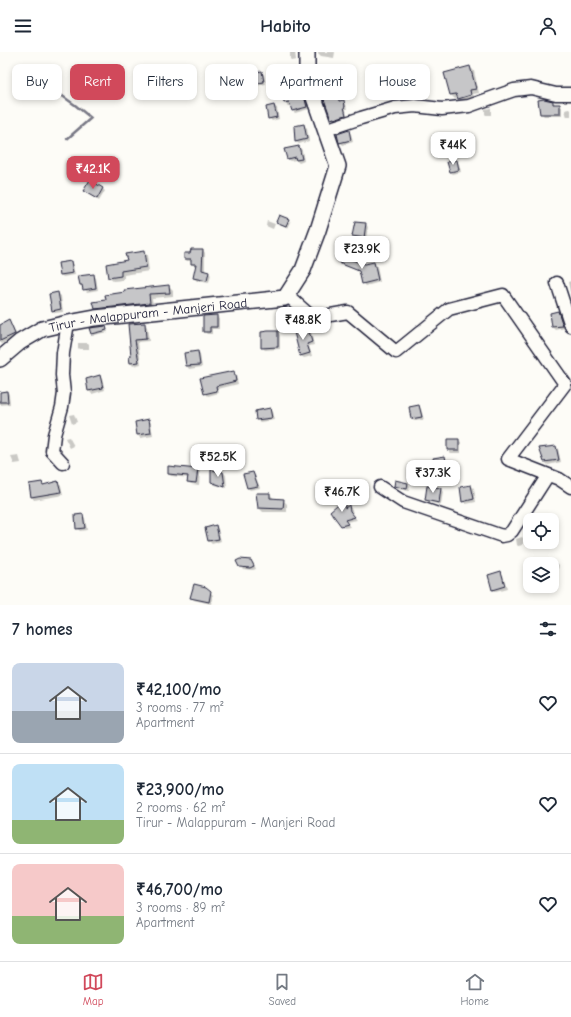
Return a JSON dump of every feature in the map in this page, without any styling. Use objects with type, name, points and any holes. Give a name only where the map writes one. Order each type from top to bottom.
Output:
[{"type":"main road","points":[[287,295],[306,263],[338,166],[311,89],[307,70],[307,52]]},
{"type":"main road","name":"Tirur - Malappuram - Manjeri Road","points":[[0,359],[20,342],[42,329],[68,323],[95,318],[285,298],[287,295]]},
{"type":"street","points":[[325,130],[395,108],[415,106],[442,109],[469,106],[514,90],[531,88],[556,94],[571,94]]},
{"type":"street","points":[[557,283],[571,326]]},
{"type":"street","points":[[287,295],[313,318],[348,312],[396,352],[448,309],[503,295],[566,384],[508,459],[558,479],[571,487]]},
{"type":"street","points":[[63,463],[52,451],[54,435],[62,408],[64,393],[62,375],[63,353],[68,323]]},
{"type":"street","points":[[380,488],[403,502],[502,536],[507,535],[512,530],[548,475]]},
{"type":"building","points":[[470,66],[476,89],[470,90],[471,95],[458,99],[456,94],[450,95],[444,73]]},
{"type":"building","points":[[262,71],[264,82],[258,83],[258,72]]},
{"type":"building","points":[[544,99],[553,101],[553,104],[560,104],[560,114],[540,114],[538,100]]},
{"type":"building","points":[[283,100],[305,100],[307,107],[292,111],[289,102],[284,103]]},
{"type":"building","points":[[324,100],[344,100],[346,115],[331,119]]},
{"type":"building","points":[[274,105],[277,117],[268,119],[266,107]]},
{"type":"building","points":[[304,124],[307,139],[295,142],[294,126]]},
{"type":"building","points":[[349,130],[351,140],[339,143],[337,134]]},
{"type":"building","points":[[299,146],[302,159],[296,160],[295,157],[287,159],[284,149]]},
{"type":"building","points":[[457,160],[459,170],[450,172],[447,162]]},
{"type":"building","points":[[90,180],[103,188],[97,199],[83,191]]},
{"type":"building","points":[[279,215],[289,219],[286,226],[276,222]]},
{"type":"building","points":[[355,222],[366,223],[364,238],[352,236]]},
{"type":"building","points":[[191,249],[203,249],[202,270],[209,272],[207,281],[193,278],[196,264],[191,264],[191,259],[184,259],[184,253],[190,253]]},
{"type":"building","points":[[144,251],[146,267],[121,271],[121,276],[108,278],[106,264],[127,260],[125,254]]},
{"type":"building","points":[[341,256],[364,264],[374,262],[378,280],[362,284],[359,271],[339,263]]},
{"type":"building","points":[[71,261],[73,273],[60,275],[58,263]]},
{"type":"building","points":[[94,274],[96,288],[83,290],[78,276]]},
{"type":"building","points":[[169,285],[170,293],[149,294],[150,303],[95,309],[93,302],[106,300],[105,295],[125,292],[124,290]]},
{"type":"building","points":[[58,292],[61,309],[52,311],[49,294]]},
{"type":"building","points":[[558,311],[563,326],[552,327],[550,313]]},
{"type":"building","points":[[217,315],[217,327],[210,327],[210,332],[203,332],[203,316]]},
{"type":"building","points":[[9,320],[15,334],[0,341],[0,325]]},
{"type":"building","points":[[145,323],[146,339],[135,340],[139,362],[130,363],[129,357],[131,356],[128,324]]},
{"type":"building","points":[[106,326],[107,330],[91,334],[89,328]]},
{"type":"building","points":[[308,328],[312,342],[307,344],[310,353],[300,356],[294,332]]},
{"type":"building","points":[[278,331],[278,347],[261,348],[261,332]]},
{"type":"building","points":[[198,351],[200,365],[186,366],[184,353]]},
{"type":"building","points":[[234,371],[236,381],[216,386],[217,391],[204,394],[200,378]]},
{"type":"building","points":[[100,375],[103,388],[88,391],[86,379]]},
{"type":"building","points":[[7,391],[8,402],[0,402],[0,392]]},
{"type":"building","points":[[419,405],[422,417],[411,419],[409,407]]},
{"type":"building","points":[[270,408],[272,418],[256,420],[255,411]]},
{"type":"building","points":[[149,419],[151,433],[137,435],[135,422]]},
{"type":"building","points":[[447,439],[459,439],[459,450],[447,450]]},
{"type":"building","points":[[556,446],[559,460],[544,462],[539,448]]},
{"type":"building","points":[[445,456],[448,472],[436,474],[433,458]]},
{"type":"building","points":[[168,466],[198,469],[196,483],[187,482],[188,476],[168,474]]},
{"type":"building","points":[[211,470],[223,472],[225,487],[211,482]]},
{"type":"building","points":[[253,472],[258,486],[247,488],[243,474]]},
{"type":"building","points":[[395,480],[408,483],[407,489],[394,486]]},
{"type":"building","points":[[58,481],[61,492],[31,497],[29,484],[42,482],[43,485]]},
{"type":"building","points":[[471,485],[474,499],[462,502],[460,487]]},
{"type":"building","points":[[427,486],[441,488],[439,503],[425,500]]},
{"type":"building","points":[[256,493],[270,493],[270,498],[284,499],[283,509],[258,508]]},
{"type":"building","points":[[344,499],[345,508],[349,505],[350,511],[355,517],[345,520],[348,524],[341,526],[330,511]]},
{"type":"building","points":[[83,514],[85,528],[76,529],[75,515]]},
{"type":"building","points":[[216,525],[219,539],[208,541],[205,528]]},
{"type":"building","points":[[240,559],[251,560],[254,566],[250,568],[239,567],[236,561]]},
{"type":"building","points":[[501,571],[505,586],[492,590],[488,575]]},
{"type":"building","points":[[194,584],[206,587],[211,591],[209,602],[190,598]]},
{"type":"waterway","points":[[62,96],[91,118],[67,139]]}]
